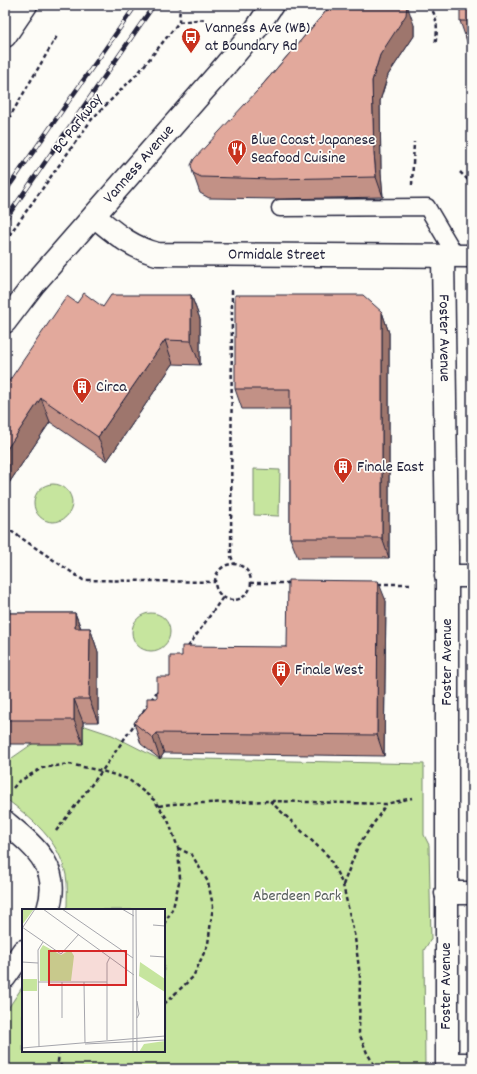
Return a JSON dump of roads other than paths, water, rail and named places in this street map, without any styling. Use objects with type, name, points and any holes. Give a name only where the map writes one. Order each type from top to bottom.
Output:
[{"type":"street","points":[[5,36],[26,5]]},
{"type":"street","name":"Vanness Avenue","points":[[5,322],[34,284],[232,57],[256,28],[272,5]]},
{"type":"street","name":"Ormidale Street","points":[[94,216],[126,241],[142,250],[157,254],[457,256]]},
{"type":"street","name":"Foster Avenue","points":[[447,1065],[446,576],[457,256]]},
{"type":"street","points":[[446,576],[472,576]]},
{"type":"street","points":[[5,822],[28,842],[44,861],[52,878],[52,898],[48,909]]},
{"type":"street","points":[[446,893],[472,893]]},
{"type":"street","points":[[5,977],[22,952]]},
{"type":"lane","points":[[280,208],[427,207],[457,256]]},
{"type":"lane","points":[[447,1065],[472,1061]]},
{"type":"railway","points":[[5,192],[136,5]]},
{"type":"railway","points":[[5,220],[154,5]]},
{"type":"place","name":"Vanness Ave (WB) at Boundary Rd","points":[[191,54]]},
{"type":"place","name":"Blue Coast Japanese Seafood Cuisine","points":[[237,166]]},
{"type":"place","name":"Circa","points":[[82,404]]},
{"type":"place","name":"Finale East","points":[[343,484]]},
{"type":"place","name":"Finale West","points":[[281,687]]},
{"type":"park label","name":"Aberdeen Park","points":[[297,896]]}]
